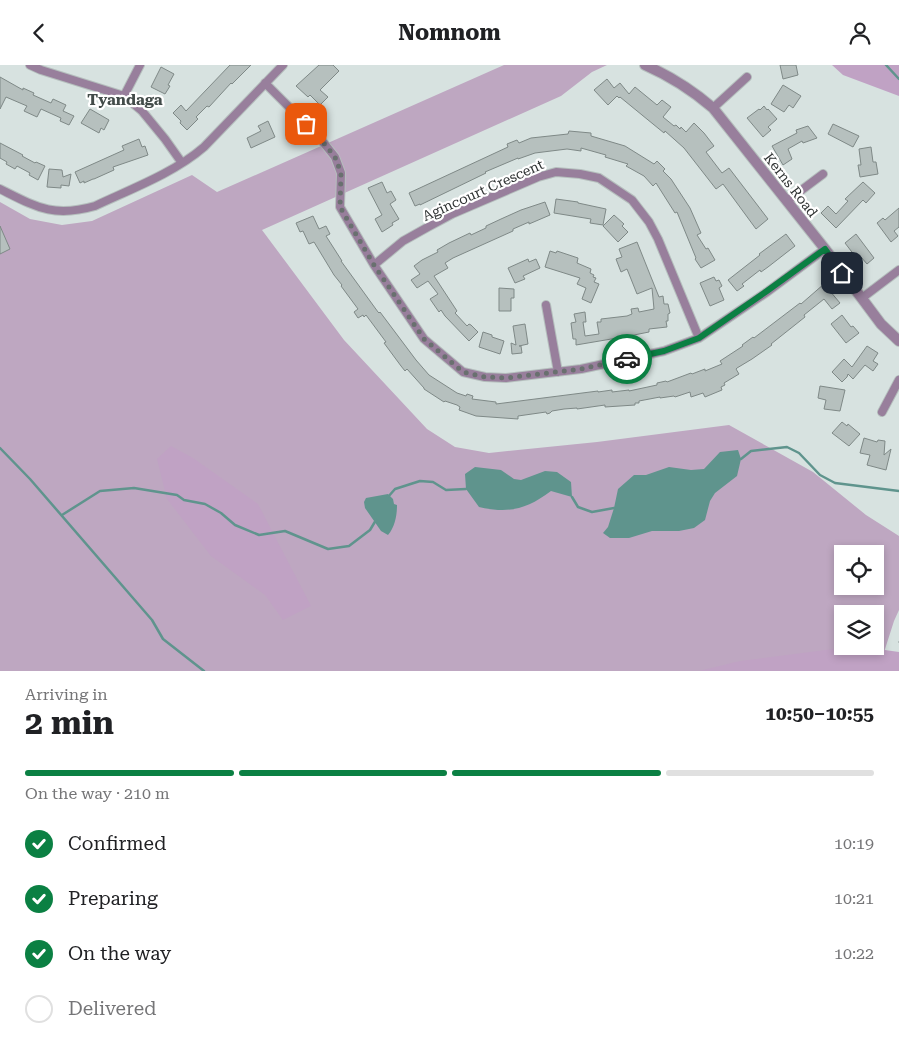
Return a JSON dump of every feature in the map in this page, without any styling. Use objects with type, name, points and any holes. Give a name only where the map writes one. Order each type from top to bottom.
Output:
[{"type":"street","points":[[30,65],[124,96],[142,111],[166,139],[182,163]]},
{"type":"street","points":[[124,96],[140,65]]},
{"type":"street","points":[[0,189],[36,207],[45,209],[61,211],[82,210],[95,206],[173,169],[193,157],[283,65]]},
{"type":"street","name":"Kerns Road","points":[[645,65],[662,72],[696,93],[713,108],[825,249],[881,324],[899,341]]},
{"type":"street","points":[[713,108],[747,77]]},
{"type":"street","points":[[265,83],[319,137],[335,157],[341,173],[340,207],[374,265],[424,339],[463,372],[485,377],[506,378],[581,369],[664,351],[699,338],[825,249]]},
{"type":"street","name":"Agincourt Crescent","points":[[374,265],[403,241],[452,214],[538,177],[556,172],[599,178],[632,200],[649,222],[658,239],[699,338]]},
{"type":"street","points":[[787,201],[823,174]]},
{"type":"street","points":[[862,298],[899,270]]},
{"type":"street","points":[[546,305],[558,372]]},
{"type":"street","points":[[882,412],[899,380]]},
{"type":"shaded area","points":[[504,65],[607,65],[592,72],[561,96],[262,230],[344,340],[427,429],[455,447],[489,453],[597,442],[729,425],[813,472],[866,515],[899,536],[899,610],[884,652],[884,605],[834,605],[834,655],[883,655],[878,671],[0,671],[0,202],[30,219],[62,225],[92,221],[192,175],[217,192]]},
{"type":"shaded area","points":[[832,65],[899,65],[899,96],[843,75]]},
{"type":"shaded area","points":[[171,446],[193,458],[258,504],[311,606],[283,620],[265,595],[211,556],[167,499],[157,459]]},
{"type":"shaded area","points":[[833,649],[834,655],[884,655],[884,650],[899,652],[899,671],[699,671],[740,661]]},
{"type":"water","points":[[738,450],[741,459],[737,476],[715,493],[710,501],[705,520],[694,528],[679,531],[652,531],[629,538],[610,538],[603,533],[608,527],[618,489],[634,475],[646,475],[669,467],[691,470],[704,469],[720,452]]},
{"type":"water","points":[[475,467],[501,470],[514,479],[521,480],[545,471],[557,472],[571,482],[572,497],[551,491],[526,506],[509,510],[479,507],[466,489],[465,474]]},
{"type":"water","points":[[388,494],[393,499],[394,504],[397,505],[397,513],[388,535],[381,531],[365,508],[364,502],[366,498]]},
{"type":"building","points":[[230,65],[251,65],[209,107],[207,106],[196,117],[198,119],[187,130],[173,113],[181,105],[186,111]]},
{"type":"building","points":[[319,65],[333,65],[339,71],[320,90],[328,97],[320,105],[310,95],[308,97],[296,86]]},
{"type":"building","points":[[780,65],[796,65],[798,75],[783,79]]},
{"type":"building","points":[[161,67],[174,74],[165,94],[151,87]]},
{"type":"building","points":[[0,77],[51,103],[53,99],[66,105],[63,111],[74,116],[69,125],[60,121],[61,118],[41,109],[37,117],[24,111],[27,106],[6,97],[0,109]]},
{"type":"building","points":[[607,79],[614,88],[620,83],[629,94],[635,87],[657,105],[662,100],[671,107],[663,117],[674,126],[676,125],[680,129],[681,127],[686,132],[694,123],[714,146],[706,152],[722,173],[729,168],[768,219],[756,229],[723,184],[716,189],[684,148],[665,131],[664,133],[620,97],[617,96],[608,105],[594,90]]},
{"type":"building","points":[[783,85],[801,96],[793,108],[789,105],[784,112],[771,104]]},
{"type":"building","points":[[764,106],[777,119],[768,127],[771,130],[763,137],[747,118]]},
{"type":"building","points":[[90,109],[109,120],[104,130],[101,128],[99,133],[81,123]]},
{"type":"building","points":[[268,121],[275,137],[251,148],[247,138],[261,131],[258,126]]},
{"type":"building","points":[[833,124],[859,136],[853,147],[828,134]]},
{"type":"building","points":[[808,126],[817,138],[803,143],[802,141],[788,149],[792,159],[783,165],[772,146],[797,133],[796,130]]},
{"type":"building","points":[[569,131],[591,133],[591,136],[625,146],[654,164],[657,161],[665,169],[663,171],[671,179],[690,208],[701,233],[697,235],[715,260],[701,268],[695,259],[677,212],[675,213],[656,183],[653,186],[644,176],[626,166],[628,164],[581,148],[581,151],[567,149],[535,153],[518,158],[485,172],[420,205],[415,206],[409,193],[508,147],[507,144],[517,140],[519,143],[531,138],[568,134]]},
{"type":"building","points":[[139,139],[142,147],[145,146],[148,155],[113,167],[114,170],[80,183],[75,172],[124,150],[122,146]]},
{"type":"building","points":[[0,143],[35,163],[45,166],[38,180],[17,166],[15,169],[6,164],[7,162],[0,158]]},
{"type":"building","points":[[871,147],[873,162],[876,162],[878,174],[860,177],[858,165],[861,165],[859,149]]},
{"type":"building","points":[[49,169],[62,170],[63,177],[71,174],[69,186],[61,185],[61,188],[47,187]]},
{"type":"building","points":[[382,182],[387,193],[391,191],[396,200],[390,204],[399,219],[382,232],[375,219],[382,215],[368,188]]},
{"type":"building","points":[[863,182],[875,193],[866,203],[863,200],[836,228],[821,213],[828,206],[836,214],[848,201],[845,199]]},
{"type":"building","points":[[556,199],[606,209],[603,225],[590,223],[591,219],[554,213]]},
{"type":"building","points":[[545,202],[550,215],[513,229],[513,231],[453,258],[445,263],[448,268],[434,276],[457,311],[455,313],[467,326],[471,325],[478,332],[469,341],[441,310],[439,312],[430,299],[438,294],[428,281],[417,288],[411,280],[420,274],[414,266],[449,243],[470,233],[471,235],[521,210]]},
{"type":"building","points":[[899,208],[899,227],[894,231],[898,236],[891,242],[877,223],[883,218],[885,220]]},
{"type":"building","points":[[614,215],[624,224],[622,226],[628,232],[618,242],[603,226]]},
{"type":"building","points":[[313,216],[319,229],[326,226],[330,234],[326,236],[341,261],[378,312],[380,312],[429,375],[457,393],[473,396],[472,399],[496,402],[496,404],[598,391],[629,391],[657,385],[657,383],[667,382],[705,369],[705,371],[722,364],[720,361],[801,304],[824,284],[840,303],[832,309],[824,299],[772,345],[737,368],[739,374],[724,383],[725,385],[721,387],[722,390],[705,397],[703,393],[691,397],[690,392],[675,397],[660,397],[639,401],[635,405],[605,407],[605,405],[564,409],[547,414],[546,412],[518,416],[518,419],[476,416],[459,410],[460,407],[457,405],[444,402],[424,389],[407,369],[405,371],[401,366],[366,315],[358,318],[354,312],[358,309],[341,286],[314,242],[309,244],[303,231],[300,232],[296,223]]},
{"type":"building","points":[[0,226],[10,249],[0,254]]},
{"type":"building","points":[[786,234],[795,246],[761,272],[760,270],[742,284],[744,286],[737,291],[728,280]]},
{"type":"building","points":[[856,234],[874,258],[867,264],[861,257],[858,260],[845,243]]},
{"type":"building","points":[[637,242],[659,297],[663,296],[664,304],[668,304],[670,313],[668,314],[668,321],[666,321],[667,327],[649,329],[649,332],[576,345],[576,339],[573,339],[571,323],[576,322],[574,314],[585,312],[586,322],[583,322],[585,336],[599,334],[597,322],[601,322],[601,319],[627,316],[632,314],[631,309],[638,308],[639,312],[654,309],[652,288],[637,294],[627,269],[621,272],[616,259],[622,257],[619,249]]},
{"type":"building","points":[[550,251],[556,253],[557,251],[578,258],[577,263],[591,269],[590,273],[596,278],[594,282],[599,284],[591,303],[582,299],[586,288],[577,284],[580,278],[545,267]]},
{"type":"building","points":[[528,259],[529,262],[536,259],[540,268],[523,276],[525,279],[515,283],[508,268]]},
{"type":"building","points":[[714,277],[716,281],[719,280],[722,286],[719,288],[724,300],[710,306],[700,283]]},
{"type":"building","points":[[499,288],[514,289],[514,298],[511,298],[511,311],[499,311]]},
{"type":"building","points":[[842,315],[851,327],[853,326],[859,333],[846,343],[831,324]]},
{"type":"building","points":[[525,324],[528,344],[519,346],[521,346],[522,353],[512,354],[511,343],[516,345],[513,326]]},
{"type":"building","points":[[483,332],[504,341],[500,354],[479,347]]},
{"type":"building","points":[[867,346],[878,353],[873,361],[878,364],[873,371],[865,365],[853,379],[848,374],[842,382],[832,372],[844,359],[852,367]]},
{"type":"building","points":[[820,386],[845,390],[840,411],[824,409],[826,400],[818,398]]},
{"type":"building","points":[[842,422],[847,426],[848,424],[860,434],[849,446],[832,433]]},
{"type":"building","points":[[864,438],[877,442],[878,440],[885,441],[884,455],[891,449],[886,470],[867,465],[870,455],[860,453]]},
{"type":"waterway","points":[[886,65],[899,79]]},
{"type":"waterway","points":[[741,459],[751,451],[787,447],[799,453],[820,475],[835,483],[899,491]]},
{"type":"waterway","points":[[0,448],[30,479],[152,620],[163,639],[204,671]]},
{"type":"waterway","points":[[388,497],[395,489],[420,481],[433,482],[446,490],[466,489]]},
{"type":"waterway","points":[[62,515],[100,491],[134,488],[177,495],[184,500],[205,504],[221,513],[235,525],[259,535],[285,531],[328,549],[349,546],[370,530],[376,520]]},
{"type":"waterway","points":[[572,497],[578,507],[592,512],[614,508]]},
{"type":"way so far","points":[[306,124],[335,157],[341,173],[340,207],[374,265],[424,339],[463,372],[485,377],[506,378],[581,369],[627,359]]},
{"type":"district","name":"Tyandaga","points":[[125,100]]},
{"type":"route","points":[[627,359],[664,351],[699,338],[825,249],[842,273]]}]
